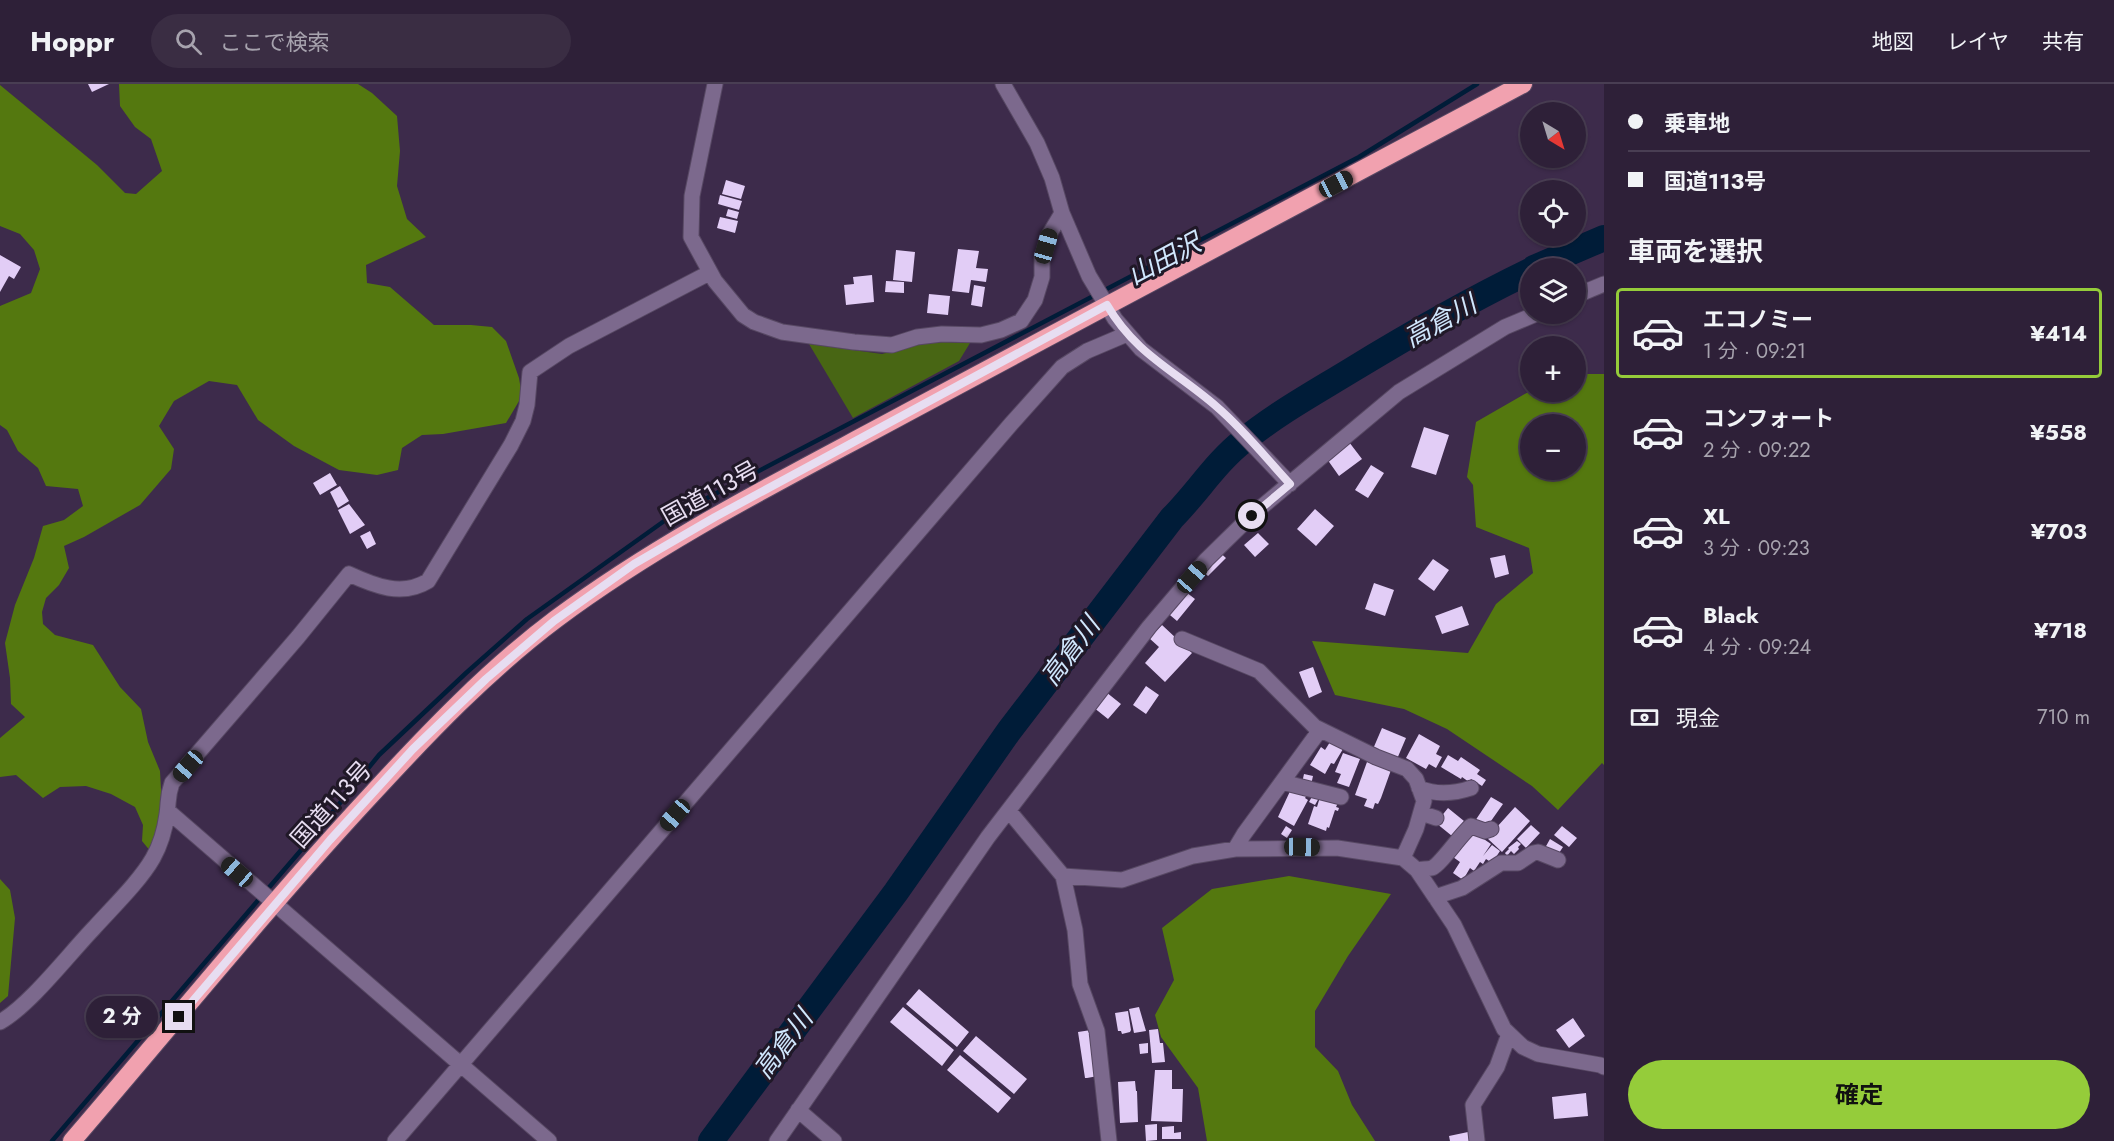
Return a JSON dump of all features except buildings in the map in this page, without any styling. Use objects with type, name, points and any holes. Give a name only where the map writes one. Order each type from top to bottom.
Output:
[{"type":"highway","name":"国道113号","points":[[72,1141],[274,904],[413,749],[486,679],[554,621],[634,564],[715,517],[1523,84]]},
{"type":"street","points":[[715,84],[692,196],[691,237],[709,273],[743,315],[754,322],[782,332],[892,345],[917,337],[942,334],[981,335],[1001,330],[1021,321],[1029,311],[1040,287],[1042,258],[1050,233],[1062,213]]},
{"type":"street","points":[[1003,84],[1037,143],[1052,178],[1062,213],[1089,276],[1126,334],[1141,349],[1217,407],[1290,484]]},
{"type":"street","points":[[0,1022],[35,991],[153,859],[165,831],[168,811],[167,796],[172,783],[277,662],[349,574],[387,588],[404,590],[428,581],[511,445],[523,421],[530,372],[569,346],[709,273]]},
{"type":"street","points":[[1586,291],[1604,284]]},
{"type":"street","points":[[777,1141],[988,837],[1156,618],[1206,561],[1252,516],[1399,392],[1505,327],[1520,321]]},
{"type":"street","points":[[395,1141],[1062,367],[1087,351],[1126,334]]},
{"type":"street","points":[[1182,639],[1259,671],[1320,730],[1407,769],[1416,779],[1424,801],[1416,829],[1403,858]]},
{"type":"street","points":[[1235,849],[1320,730]]},
{"type":"street","points":[[1282,782],[1341,797]]},
{"type":"street","points":[[1419,788],[1430,793],[1471,788]]},
{"type":"street","points":[[168,811],[549,1141]]},
{"type":"street","points":[[1009,811],[1064,876],[1075,930],[1080,984],[1097,1031],[1109,1141]]},
{"type":"street","points":[[1421,813],[1436,818]]},
{"type":"street","points":[[1417,870],[1430,869],[1440,863],[1447,851],[1471,826],[1485,831],[1491,830]]},
{"type":"street","points":[[1064,876],[1122,880],[1193,856],[1235,849],[1337,848],[1403,858],[1417,870],[1454,925],[1504,1029],[1523,1047],[1538,1054],[1604,1067]]},
{"type":"street","points":[[1435,897],[1462,888],[1501,863],[1518,863],[1533,853],[1538,852],[1558,860]]},
{"type":"street","points":[[1477,1141],[1473,1105],[1497,1067],[1509,1034]]},
{"type":"street","points":[[798,1110],[834,1141]]},
{"type":"green space","points":[[119,84],[358,84],[372,93],[397,116],[400,151],[397,186],[407,219],[426,237],[366,265],[367,283],[390,287],[434,325],[492,327],[506,341],[519,378],[522,396],[506,423],[443,434],[422,435],[402,448],[398,470],[377,475],[339,470],[294,446],[258,420],[237,385],[209,381],[174,401],[159,426],[174,449],[171,469],[140,505],[64,546],[69,568],[59,585],[46,598],[42,612],[43,624],[55,635],[93,645],[120,687],[141,709],[148,742],[160,771],[162,808],[151,852],[142,841],[143,825],[135,807],[111,794],[86,786],[60,787],[43,798],[16,775],[0,777],[0,738],[25,717],[11,704],[5,643],[15,605],[34,558],[43,526],[64,520],[83,506],[78,489],[46,486],[38,468],[18,451],[7,430],[0,425],[0,306],[31,293],[40,269],[34,250],[20,234],[0,226],[0,85],[97,165],[125,193],[136,194],[162,171],[151,139],[135,127],[120,106]]},
{"type":"green space","points":[[970,343],[959,361],[853,418],[809,344],[882,354],[920,344]]},
{"type":"green space","points":[[1586,374],[1604,374],[1604,765],[1602,763],[1558,810],[1532,786],[1447,729],[1404,709],[1335,695],[1312,641],[1468,653],[1496,604],[1533,573],[1529,548],[1476,527],[1473,485],[1467,477],[1476,422],[1520,397],[1520,402],[1586,402]]},
{"type":"green space","points":[[1289,876],[1391,894],[1348,956],[1315,1011],[1315,1047],[1338,1071],[1352,1105],[1375,1141],[1207,1141],[1198,1088],[1161,1037],[1155,1015],[1174,980],[1162,928],[1212,889]]},
{"type":"green space","points":[[0,879],[10,890],[15,918],[8,996],[0,1003]]},
{"type":"waterway","name":"山田沢","points":[[52,1141],[314,835],[379,755],[527,619],[667,519],[1359,157],[1477,84]]},
{"type":"waterway","name":"高倉川","points":[[1557,258],[1604,238]]},
{"type":"waterway","name":"高倉川","points":[[711,1141],[896,892],[1009,731],[1172,518],[1224,458],[1256,431],[1309,396],[1394,344],[1520,276]]},
{"type":"route","points":[[179,1017],[330,840],[413,749],[486,679],[554,621],[634,564],[715,517],[1107,305],[1126,334],[1141,349],[1217,407],[1290,484],[1252,516]]}]
